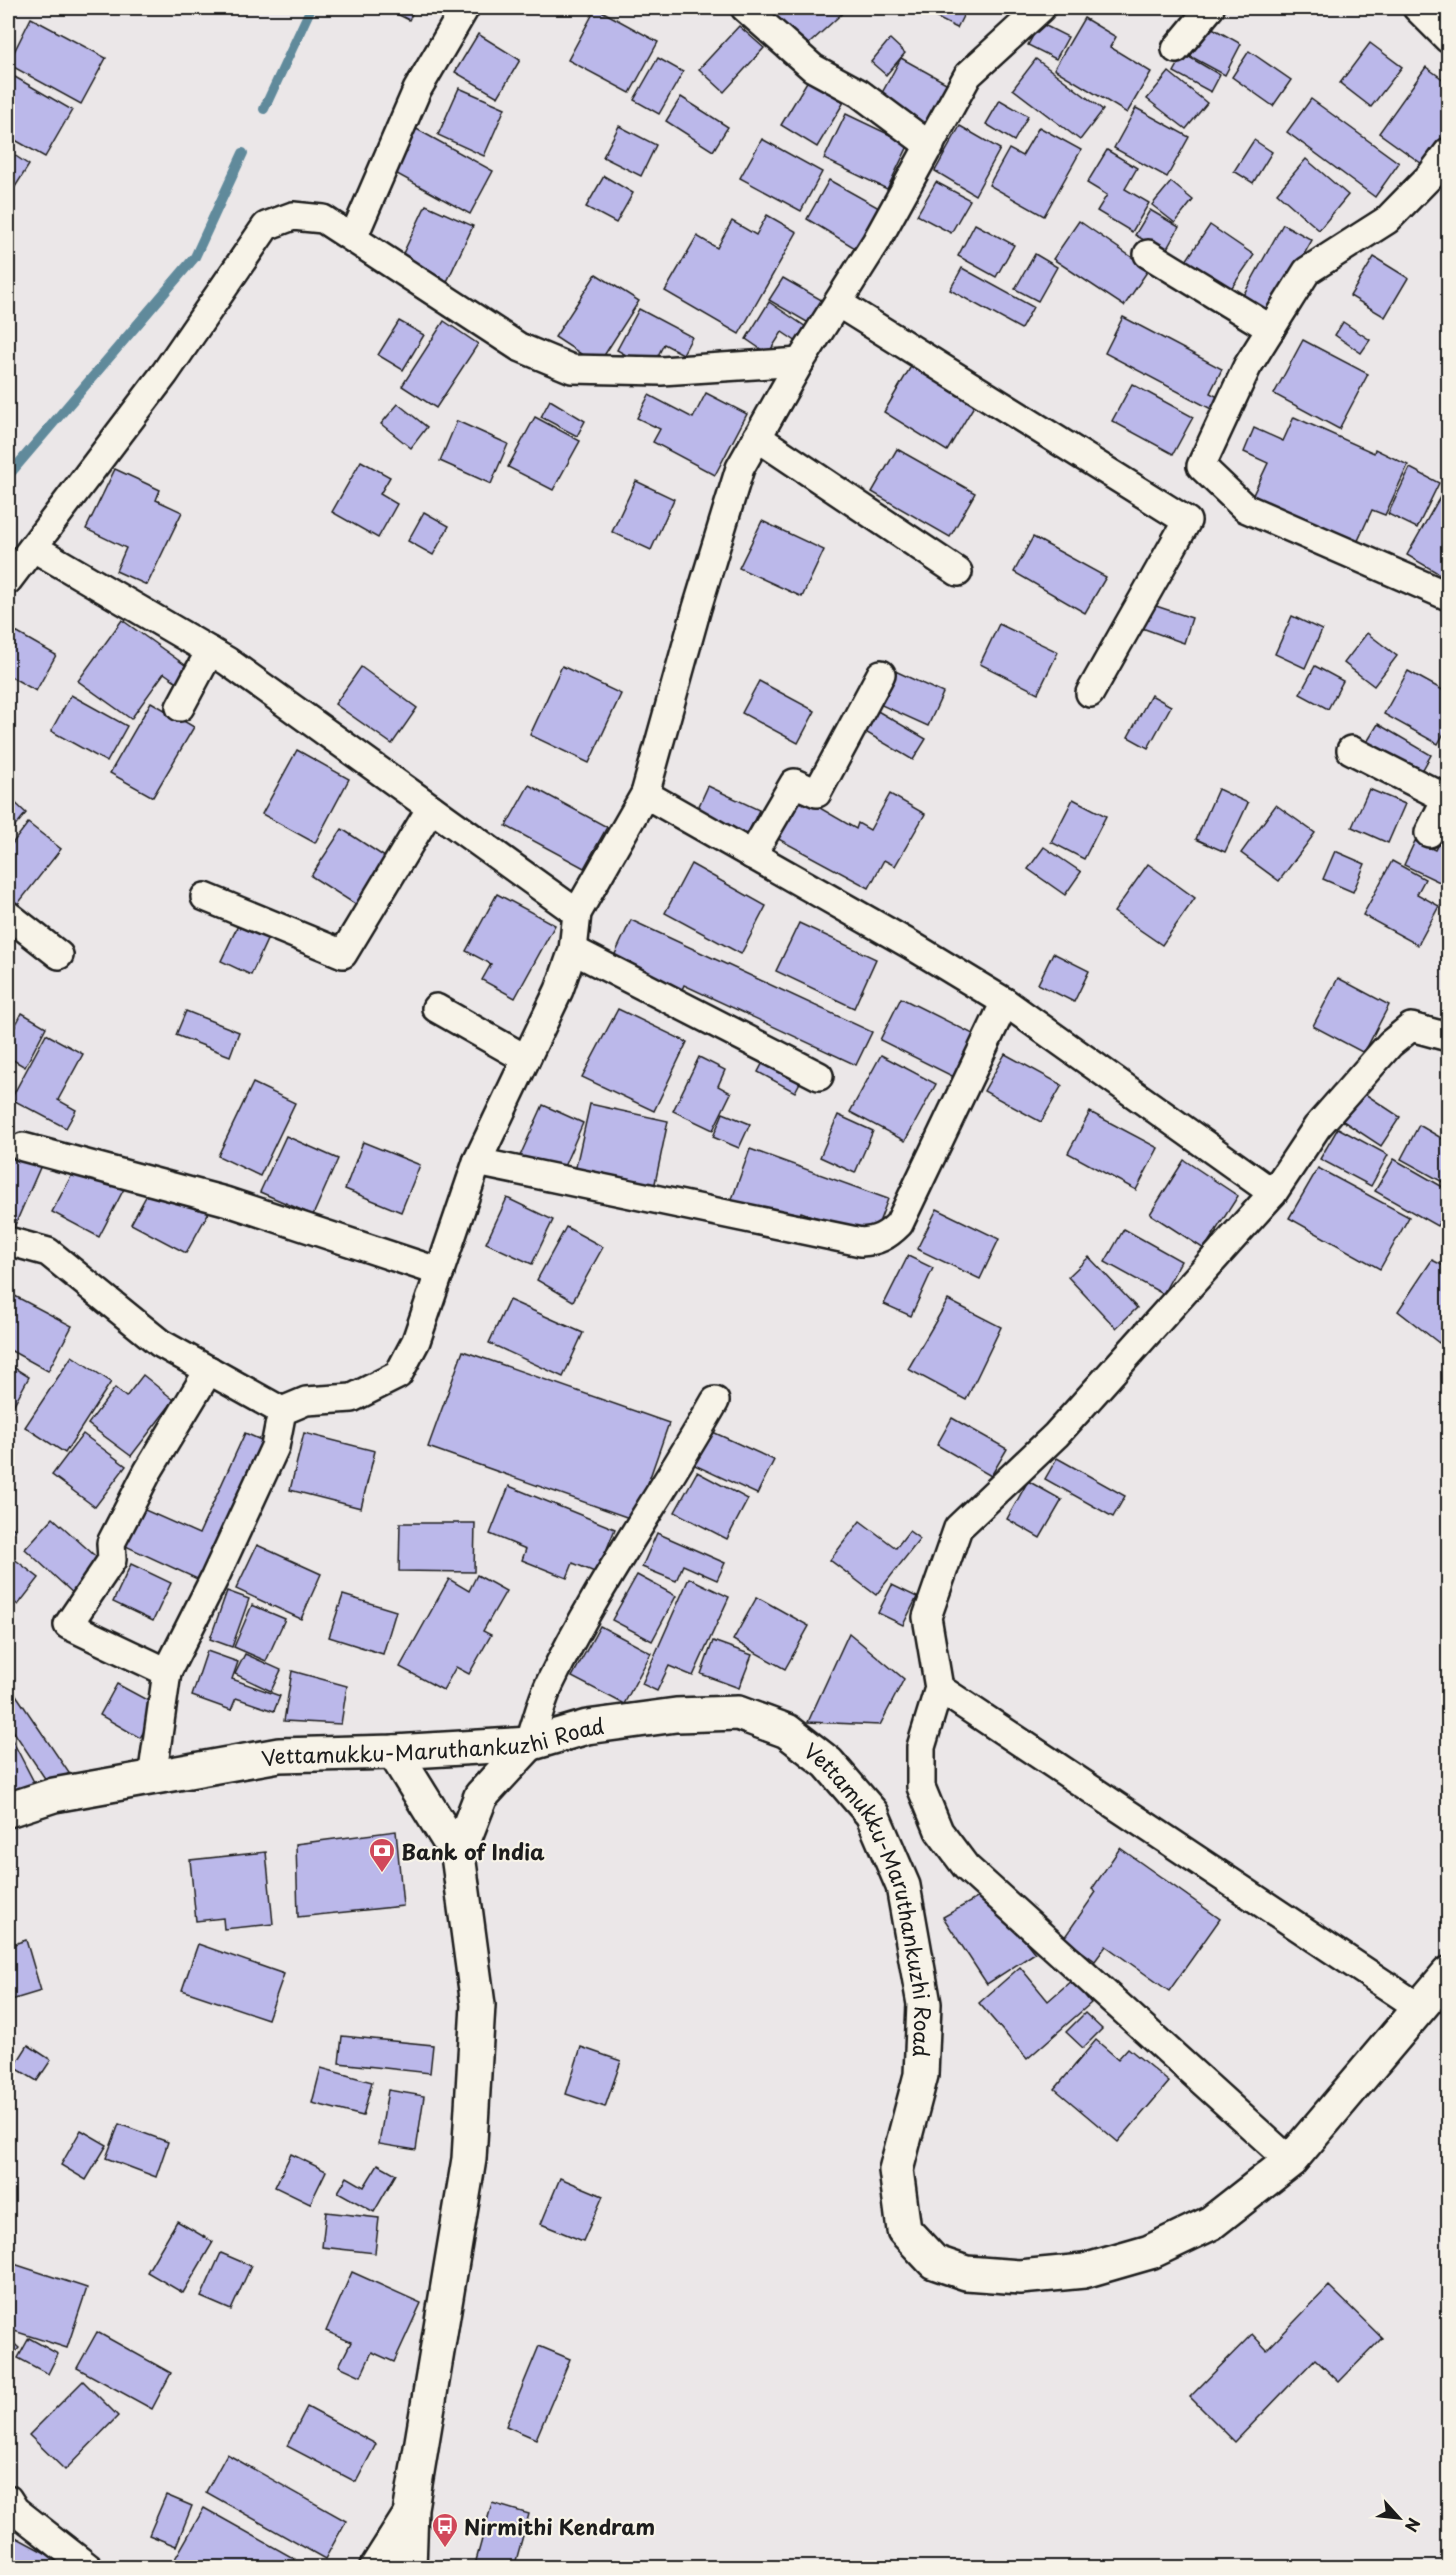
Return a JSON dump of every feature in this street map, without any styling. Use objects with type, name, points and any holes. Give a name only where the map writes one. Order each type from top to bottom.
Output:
[{"type":"main road","name":"Vettamukku-Maruthankuzhi Road","points":[[8,1810],[54,1795],[279,1755],[394,1752],[529,1744],[587,1727],[676,1715],[738,1713],[787,1731],[828,1763],[872,1814],[903,1886],[924,2004],[921,2075],[896,2170],[904,2230],[934,2262],[966,2272],[1020,2277],[1084,2271],[1150,2252],[1211,2223],[1290,2161],[1449,1974]]},
{"type":"main road","points":[[458,1856],[481,1796],[529,1744]]},
{"type":"main road","points":[[394,1752],[458,1856],[478,2005],[469,2159],[411,2508],[409,2568]]},
{"type":"street","points":[[353,238],[417,90],[465,8]]},
{"type":"street","points":[[745,8],[813,68],[859,93],[930,146]]},
{"type":"street","points":[[282,1411],[306,1401],[352,1398],[398,1375],[416,1341],[477,1162],[560,990],[573,950],[577,914],[645,794],[740,468],[800,362],[838,303],[930,146],[968,75],[1041,8]]},
{"type":"street","points":[[1176,49],[1210,8]]},
{"type":"street","points":[[1417,8],[1449,39]]},
{"type":"street","points":[[1449,152],[1430,176],[1387,220],[1307,271],[1247,367],[1201,466],[1245,508],[1449,596]]},
{"type":"street","points":[[8,580],[165,373],[266,226],[293,216],[323,219],[519,347],[572,369],[661,371],[800,362]]},
{"type":"street","points":[[1148,255],[1271,329]]},
{"type":"street","points":[[838,303],[1187,521],[1090,693]]},
{"type":"street","points":[[757,437],[958,572]]},
{"type":"street","points":[[34,548],[210,651],[577,914]]},
{"type":"street","points":[[180,707],[210,651]]},
{"type":"street","points":[[752,855],[794,783],[817,793],[881,674]]},
{"type":"street","points":[[1351,750],[1448,797],[1429,833]]},
{"type":"street","points":[[645,794],[1005,1002],[1273,1193]]},
{"type":"street","points":[[205,897],[343,954],[431,808]]},
{"type":"street","points":[[8,915],[59,955]]},
{"type":"street","points":[[573,950],[819,1076]]},
{"type":"street","points":[[477,1162],[861,1242],[874,1241],[887,1236],[899,1224],[1005,1002]]},
{"type":"street","points":[[436,1008],[526,1059]]},
{"type":"street","points":[[1290,2161],[966,1867],[939,1831],[921,1787],[921,1746],[939,1688],[927,1617],[958,1528],[1056,1435],[1273,1193],[1317,1126],[1390,1044],[1411,1027],[1449,1037]]},
{"type":"street","points":[[23,1148],[225,1201],[440,1272]]},
{"type":"street","points":[[8,1241],[48,1252],[160,1343],[282,1411]]},
{"type":"street","points":[[167,1672],[68,1625],[112,1560],[111,1543],[148,1471],[209,1370]]},
{"type":"street","points":[[529,1744],[549,1684],[583,1622],[715,1401]]},
{"type":"street","points":[[152,1778],[167,1672],[215,1577],[275,1446],[282,1411]]},
{"type":"street","points":[[939,1688],[1420,2008]]},
{"type":"street","points":[[8,2499],[15,2510],[89,2568]]},
{"type":"street","points":[[373,2568],[411,2508]]},
{"type":"building","points":[[385,8],[415,8],[409,20]]},
{"type":"building","points":[[596,8],[658,42],[630,93],[568,60]]},
{"type":"building","points":[[759,8],[848,8],[800,52]]},
{"type":"building","points":[[925,8],[967,8],[957,28],[923,11]]},
{"type":"building","points":[[31,18],[106,58],[81,104],[8,64]]},
{"type":"building","points":[[1084,18],[1116,37],[1110,47],[1151,72],[1127,113],[1054,69]]},
{"type":"building","points":[[1040,23],[1068,37],[1056,59],[1028,45]]},
{"type":"building","points":[[1207,25],[1241,44],[1225,75],[1190,56]]},
{"type":"building","points":[[739,26],[764,48],[724,92],[699,69]]},
{"type":"building","points":[[478,34],[520,60],[498,97],[455,72]]},
{"type":"building","points":[[890,39],[905,53],[886,75],[871,62]]},
{"type":"building","points":[[1370,43],[1402,67],[1371,107],[1340,83]]},
{"type":"building","points":[[1249,51],[1291,80],[1273,106],[1232,77]]},
{"type":"building","points":[[1184,54],[1220,75],[1211,92],[1174,72]]},
{"type":"building","points":[[658,58],[683,72],[659,114],[634,100]]},
{"type":"building","points":[[901,58],[957,89],[932,135],[876,104]]},
{"type":"building","points":[[1036,59],[1103,110],[1080,140],[1013,89]]},
{"type":"building","points":[[1426,67],[1448,83],[1448,134],[1425,166],[1379,133]]},
{"type":"building","points":[[1169,72],[1207,103],[1186,129],[1147,99]]},
{"type":"building","points":[[8,73],[72,110],[45,157],[8,136]]},
{"type":"building","points":[[808,80],[844,102],[817,147],[781,125]]},
{"type":"building","points":[[459,88],[505,108],[484,156],[438,135]]},
{"type":"building","points":[[681,97],[728,127],[713,151],[666,121]]},
{"type":"building","points":[[1311,99],[1399,163],[1375,197],[1287,132]]},
{"type":"building","points":[[1000,100],[1028,116],[1014,141],[986,124]]},
{"type":"building","points":[[1136,108],[1189,137],[1167,177],[1114,148]]},
{"type":"building","points":[[846,114],[909,144],[887,189],[824,159]]},
{"type":"building","points":[[411,126],[493,171],[470,214],[388,169]]},
{"type":"building","points":[[619,126],[656,145],[641,176],[603,157]]},
{"type":"building","points":[[960,126],[1000,149],[975,195],[935,171]]},
{"type":"building","points":[[1039,127],[1081,150],[1044,216],[989,185],[1009,149],[1022,156]]},
{"type":"building","points":[[762,139],[822,172],[801,211],[740,178]]},
{"type":"building","points":[[1254,140],[1272,152],[1253,183],[1234,171]]},
{"type":"building","points":[[1107,150],[1137,168],[1125,189],[1149,203],[1132,232],[1097,211],[1107,195],[1087,183]]},
{"type":"building","points":[[8,151],[29,165],[8,198]]},
{"type":"building","points":[[1306,159],[1348,195],[1319,230],[1277,193]]},
{"type":"building","points":[[604,176],[633,193],[616,223],[586,207]]},
{"type":"building","points":[[829,180],[888,213],[865,254],[807,219]]},
{"type":"building","points":[[936,182],[970,200],[951,233],[917,215]]},
{"type":"building","points":[[1171,182],[1193,200],[1175,223],[1152,205]]},
{"type":"building","points":[[426,205],[473,226],[445,286],[398,264]]},
{"type":"building","points":[[1150,210],[1179,227],[1165,252],[1135,235]]},
{"type":"building","points":[[767,215],[797,232],[739,334],[665,291],[697,236],[717,248],[732,221],[756,235]]},
{"type":"building","points":[[1079,221],[1149,269],[1124,306],[1053,259]]},
{"type":"building","points":[[975,224],[1014,245],[996,277],[958,256]]},
{"type":"building","points":[[1283,224],[1312,240],[1269,317],[1240,301]]},
{"type":"building","points":[[1210,225],[1254,255],[1228,293],[1184,264]]},
{"type":"building","points":[[1035,254],[1057,267],[1038,301],[1015,289]]},
{"type":"building","points":[[1374,257],[1408,278],[1385,317],[1350,296]]},
{"type":"building","points":[[962,268],[1033,307],[1021,329],[950,290]]},
{"type":"building","points":[[596,274],[639,301],[598,365],[555,337]]},
{"type":"building","points":[[783,278],[832,306],[819,329],[769,300]]},
{"type":"building","points":[[769,302],[809,329],[800,344],[782,332],[768,354],[746,339]]},
{"type":"building","points":[[639,309],[692,337],[683,354],[664,344],[651,369],[617,350]]},
{"type":"building","points":[[1123,317],[1222,369],[1210,393],[1220,398],[1213,410],[1105,353]]},
{"type":"building","points":[[399,321],[424,335],[403,370],[378,355]]},
{"type":"building","points":[[444,321],[478,344],[436,408],[402,386]]},
{"type":"building","points":[[1343,322],[1370,340],[1361,353],[1335,335]]},
{"type":"building","points":[[1303,340],[1368,374],[1339,429],[1274,394]]},
{"type":"building","points":[[913,363],[977,401],[947,451],[884,412]]},
{"type":"building","points":[[1132,384],[1193,417],[1173,454],[1112,421]]},
{"type":"building","points":[[706,393],[747,414],[715,475],[653,442],[660,429],[637,418],[649,395],[693,418]]},
{"type":"building","points":[[550,400],[585,421],[577,436],[541,417]]},
{"type":"building","points":[[398,404],[427,427],[411,448],[381,424]]},
{"type":"building","points":[[535,417],[580,441],[553,490],[508,467]]},
{"type":"building","points":[[1294,417],[1374,453],[1375,449],[1408,465],[1385,515],[1372,510],[1356,545],[1252,497],[1268,463],[1244,452],[1254,428],[1283,441]]},
{"type":"building","points":[[457,421],[508,444],[491,484],[440,461]]},
{"type":"building","points":[[897,449],[975,493],[950,537],[872,492]]},
{"type":"building","points":[[361,461],[390,477],[380,494],[397,504],[378,538],[332,512]]},
{"type":"building","points":[[1410,468],[1439,483],[1417,528],[1388,514]]},
{"type":"building","points":[[115,469],[160,490],[156,500],[182,512],[147,585],[116,571],[126,548],[86,529]]},
{"type":"building","points":[[636,481],[674,499],[651,550],[612,532]]},
{"type":"building","points":[[1448,483],[1448,579],[1407,555]]},
{"type":"building","points":[[424,512],[449,526],[433,555],[408,541]]},
{"type":"building","points":[[762,521],[824,550],[802,597],[739,568]]},
{"type":"building","points":[[1033,537],[1106,577],[1085,613],[1014,572]]},
{"type":"building","points":[[1150,604],[1192,618],[1184,643],[1142,628]]},
{"type":"building","points":[[8,615],[14,619],[8,629]]},
{"type":"building","points":[[1292,616],[1322,630],[1305,668],[1275,654]]},
{"type":"building","points":[[122,620],[192,670],[181,685],[164,673],[131,719],[78,681]]},
{"type":"building","points":[[999,624],[1058,652],[1038,693],[980,664]]},
{"type":"building","points":[[14,631],[56,655],[36,691],[8,675],[8,643]]},
{"type":"building","points":[[1367,633],[1397,656],[1374,686],[1344,663]]},
{"type":"building","points":[[562,666],[621,694],[589,763],[530,735]]},
{"type":"building","points":[[1315,666],[1343,681],[1328,709],[1300,694]]},
{"type":"building","points":[[361,667],[417,708],[392,744],[335,704]]},
{"type":"building","points":[[893,670],[943,693],[928,726],[877,703]]},
{"type":"building","points":[[1408,671],[1448,693],[1448,726],[1438,744],[1384,714]]},
{"type":"building","points":[[759,681],[815,711],[798,743],[742,713]]},
{"type":"building","points":[[71,695],[127,726],[107,762],[51,731]]},
{"type":"building","points":[[1151,695],[1171,706],[1148,748],[1128,737]]},
{"type":"building","points":[[151,702],[194,727],[153,797],[110,773]]},
{"type":"building","points":[[869,706],[926,739],[913,760],[857,727]]},
{"type":"building","points":[[1378,724],[1431,755],[1418,778],[1364,747]]},
{"type":"building","points":[[297,750],[349,779],[315,843],[262,814]]},
{"type":"building","points":[[529,785],[607,827],[584,868],[506,826]]},
{"type":"building","points":[[708,786],[759,810],[744,841],[694,817]]},
{"type":"building","points":[[1218,789],[1248,803],[1225,852],[1196,839]]},
{"type":"building","points":[[1369,789],[1405,804],[1388,843],[1352,827]]},
{"type":"building","points":[[794,793],[856,829],[858,823],[870,830],[890,794],[925,814],[895,866],[884,860],[869,888],[771,835]]},
{"type":"building","points":[[8,796],[26,813],[8,835]]},
{"type":"building","points":[[1073,799],[1106,816],[1084,859],[1051,842]]},
{"type":"building","points":[[1276,805],[1315,833],[1279,881],[1241,853]]},
{"type":"building","points":[[28,823],[61,849],[17,905],[8,897],[8,849]]},
{"type":"building","points":[[342,829],[388,859],[358,906],[311,876]]},
{"type":"building","points":[[1441,838],[1448,842],[1448,886],[1404,865],[1415,841],[1435,850]]},
{"type":"building","points":[[1044,847],[1081,872],[1065,895],[1028,869]]},
{"type":"building","points":[[1335,851],[1365,864],[1353,892],[1323,879]]},
{"type":"building","points":[[1392,861],[1425,879],[1417,894],[1439,906],[1418,945],[1363,915]]},
{"type":"building","points":[[691,864],[766,906],[741,954],[665,913]]},
{"type":"building","points":[[1148,864],[1195,898],[1162,945],[1114,912]]},
{"type":"building","points":[[497,894],[555,925],[515,998],[482,980],[491,964],[466,951]]},
{"type":"building","points":[[243,915],[272,929],[251,975],[221,961]]},
{"type":"building","points":[[631,920],[872,1032],[856,1065],[684,985],[677,1001],[608,969]]},
{"type":"building","points":[[799,923],[876,959],[854,1008],[776,971]]},
{"type":"building","points":[[1053,953],[1089,971],[1074,1002],[1038,984]]},
{"type":"building","points":[[1338,978],[1389,1005],[1364,1053],[1313,1026]]},
{"type":"building","points":[[901,998],[977,1036],[956,1078],[880,1040]]},
{"type":"building","points":[[618,1009],[687,1042],[654,1111],[582,1077]]},
{"type":"building","points":[[186,1011],[239,1032],[230,1056],[176,1035]]},
{"type":"building","points":[[22,1013],[46,1027],[25,1067],[8,1057],[8,1040]]},
{"type":"building","points":[[46,1034],[83,1054],[58,1100],[76,1110],[66,1128],[11,1099]]},
{"type":"building","points":[[770,1049],[807,1069],[795,1092],[758,1072]]},
{"type":"building","points":[[1005,1054],[1062,1085],[1041,1122],[984,1091]]},
{"type":"building","points":[[881,1055],[936,1084],[905,1141],[850,1112]]},
{"type":"building","points":[[699,1057],[725,1070],[718,1086],[731,1093],[713,1130],[673,1111]]},
{"type":"building","points":[[253,1083],[295,1103],[260,1176],[218,1156]]},
{"type":"building","points":[[1359,1090],[1400,1117],[1381,1146],[1340,1119]]},
{"type":"building","points":[[590,1104],[668,1121],[654,1188],[575,1171]]},
{"type":"building","points":[[543,1105],[583,1123],[556,1185],[515,1167]]},
{"type":"building","points":[[1090,1112],[1158,1148],[1136,1190],[1068,1153]]},
{"type":"building","points":[[723,1113],[750,1124],[739,1148],[713,1137]]},
{"type":"building","points":[[838,1115],[873,1131],[855,1173],[820,1157]]},
{"type":"building","points":[[1419,1125],[1448,1142],[1448,1185],[1401,1159]]},
{"type":"building","points":[[1338,1128],[1388,1155],[1371,1186],[1320,1159]]},
{"type":"building","points":[[286,1136],[338,1159],[313,1215],[260,1192]]},
{"type":"building","points":[[8,1138],[45,1156],[15,1225],[8,1222]]},
{"type":"building","points":[[363,1142],[420,1165],[401,1212],[345,1189]]},
{"type":"building","points":[[750,1149],[888,1199],[873,1238],[801,1212],[796,1225],[731,1202]]},
{"type":"building","points":[[82,1156],[128,1181],[99,1237],[52,1212]]},
{"type":"building","points":[[1394,1159],[1448,1190],[1448,1205],[1437,1226],[1375,1191]]},
{"type":"building","points":[[1184,1160],[1238,1196],[1204,1249],[1150,1214]]},
{"type":"building","points":[[1318,1168],[1409,1217],[1380,1269],[1289,1218]]},
{"type":"building","points":[[155,1180],[210,1210],[186,1253],[131,1224]]},
{"type":"building","points":[[507,1198],[553,1220],[532,1264],[486,1243]]},
{"type":"building","points":[[937,1209],[999,1239],[980,1279],[917,1249]]},
{"type":"building","points":[[566,1227],[603,1247],[573,1301],[537,1280]]},
{"type":"building","points":[[1124,1229],[1181,1261],[1163,1294],[1105,1262]]},
{"type":"building","points":[[908,1256],[933,1268],[911,1316],[884,1304]]},
{"type":"building","points":[[1089,1257],[1137,1308],[1116,1328],[1068,1277]]},
{"type":"building","points":[[1432,1260],[1448,1268],[1448,1329],[1439,1343],[1398,1311]]},
{"type":"building","points":[[13,1295],[72,1326],[48,1371],[8,1349],[8,1306]]},
{"type":"building","points":[[509,1300],[583,1333],[563,1377],[489,1343]]},
{"type":"building","points":[[948,1300],[1001,1327],[966,1400],[908,1369]]},
{"type":"building","points":[[463,1351],[669,1423],[635,1520],[428,1447]]},
{"type":"building","points":[[72,1356],[111,1382],[65,1453],[25,1427]]},
{"type":"building","points":[[8,1364],[29,1377],[8,1415]]},
{"type":"building","points":[[143,1375],[174,1400],[131,1456],[88,1424],[115,1388],[126,1397]]},
{"type":"building","points":[[952,1418],[1007,1449],[991,1476],[937,1445]]},
{"type":"building","points":[[704,1428],[774,1460],[757,1494],[688,1462]]},
{"type":"building","points":[[245,1433],[270,1444],[206,1583],[119,1543],[136,1506],[199,1534]]},
{"type":"building","points":[[304,1433],[375,1451],[361,1508],[290,1490]]},
{"type":"building","points":[[83,1434],[126,1466],[95,1507],[52,1475]]},
{"type":"building","points":[[1057,1458],[1125,1496],[1113,1517],[1045,1479]]},
{"type":"building","points":[[697,1472],[748,1499],[727,1539],[675,1512]]},
{"type":"building","points":[[1028,1481],[1062,1500],[1040,1538],[1007,1519]]},
{"type":"building","points":[[509,1486],[615,1529],[597,1573],[573,1563],[567,1578],[522,1560],[526,1549],[490,1534]]},
{"type":"building","points":[[53,1518],[103,1563],[75,1595],[25,1549]]},
{"type":"building","points":[[860,1521],[896,1548],[909,1531],[920,1539],[876,1595],[830,1560]]},
{"type":"building","points":[[400,1523],[475,1523],[474,1572],[399,1571]]},
{"type":"building","points":[[8,1525],[15,1529],[8,1543]]},
{"type":"building","points":[[657,1533],[725,1563],[717,1580],[683,1565],[676,1581],[642,1567]]},
{"type":"building","points":[[257,1545],[321,1574],[301,1619],[236,1589]]},
{"type":"building","points":[[9,1555],[39,1578],[18,1605],[8,1597]]},
{"type":"building","points":[[131,1564],[171,1583],[153,1621],[113,1602]]},
{"type":"building","points":[[477,1575],[506,1591],[483,1631],[491,1635],[469,1674],[456,1667],[443,1690],[400,1667],[449,1579],[469,1591]]},
{"type":"building","points":[[637,1575],[676,1596],[652,1641],[612,1620]]},
{"type":"building","points":[[689,1578],[729,1597],[693,1676],[669,1666],[657,1691],[642,1684]]},
{"type":"building","points":[[892,1585],[917,1597],[903,1625],[878,1613]]},
{"type":"building","points":[[227,1591],[249,1599],[232,1647],[210,1639]]},
{"type":"building","points":[[343,1595],[396,1611],[383,1654],[329,1637]]},
{"type":"building","points":[[757,1597],[809,1626],[785,1669],[733,1640]]},
{"type":"building","points":[[252,1605],[285,1619],[266,1661],[234,1647]]},
{"type":"building","points":[[600,1626],[651,1653],[624,1704],[572,1677]]},
{"type":"building","points":[[849,1633],[904,1679],[880,1725],[808,1722]]},
{"type":"building","points":[[713,1641],[752,1655],[739,1688],[701,1674]]},
{"type":"building","points":[[207,1651],[238,1662],[232,1679],[280,1696],[274,1711],[236,1698],[231,1710],[192,1696]]},
{"type":"building","points":[[245,1654],[281,1670],[271,1691],[235,1674]]},
{"type":"building","points":[[292,1671],[347,1686],[341,1724],[284,1721]]},
{"type":"building","points":[[117,1684],[158,1706],[140,1738],[100,1715]]},
{"type":"building","points":[[10,1686],[69,1773],[50,1786],[8,1723],[8,1688]]},
{"type":"building","points":[[8,1732],[35,1784],[8,1799]]},
{"type":"building","points":[[396,1831],[403,1906],[298,1917],[296,1844]]},
{"type":"building","points":[[1120,1848],[1220,1919],[1169,1991],[1106,1946],[1095,1961],[1064,1938],[1096,1892],[1092,1889]]},
{"type":"building","points":[[266,1852],[273,1924],[224,1929],[223,1918],[196,1921],[190,1860]]},
{"type":"building","points":[[986,1893],[1035,1953],[987,1984],[943,1917]]},
{"type":"building","points":[[26,1940],[41,1991],[8,2001],[8,1946]]},
{"type":"building","points":[[198,1944],[284,1974],[268,2019],[182,1990]]},
{"type":"building","points":[[1020,1967],[1048,2001],[1072,1980],[1091,2003],[1027,2059],[979,2003]]},
{"type":"building","points":[[1085,2013],[1102,2029],[1083,2048],[1066,2032]]},
{"type":"building","points":[[342,2036],[433,2045],[430,2073],[339,2063]]},
{"type":"building","points":[[1096,2040],[1118,2059],[1128,2048],[1169,2082],[1118,2142],[1055,2089]]},
{"type":"building","points":[[28,2045],[51,2060],[37,2081],[14,2067]]},
{"type":"building","points":[[581,2047],[621,2061],[605,2107],[566,2094]]},
{"type":"building","points":[[321,2068],[372,2082],[363,2116],[312,2103]]},
{"type":"building","points":[[388,2090],[424,2096],[416,2150],[379,2144]]},
{"type":"building","points":[[119,2124],[168,2142],[156,2177],[106,2158]]},
{"type":"building","points":[[81,2130],[107,2145],[86,2180],[61,2165]]},
{"type":"building","points":[[291,2154],[326,2171],[310,2204],[275,2187]]},
{"type":"building","points":[[378,2164],[396,2174],[374,2212],[338,2192],[347,2177],[364,2187]]},
{"type":"building","points":[[560,2178],[603,2196],[583,2241],[541,2224]]},
{"type":"building","points":[[326,2212],[379,2218],[375,2253],[322,2247]]},
{"type":"building","points":[[177,2221],[213,2242],[183,2293],[147,2272]]},
{"type":"building","points":[[221,2253],[251,2266],[231,2310],[201,2297]]},
{"type":"building","points":[[8,2262],[87,2288],[67,2348],[8,2329]]},
{"type":"building","points":[[352,2272],[421,2303],[394,2362],[372,2352],[361,2376],[339,2366],[351,2342],[326,2331]]},
{"type":"building","points":[[1329,2286],[1382,2338],[1339,2382],[1315,2359],[1235,2442],[1190,2397],[1252,2334],[1267,2350]]},
{"type":"building","points":[[97,2332],[171,2373],[152,2409],[77,2368]]},
{"type":"building","points":[[8,2338],[19,2348],[8,2360]]},
{"type":"building","points":[[29,2338],[58,2354],[48,2374],[18,2358]]},
{"type":"building","points":[[539,2346],[570,2359],[536,2439],[506,2426]]},
{"type":"building","points":[[83,2381],[118,2416],[65,2470],[29,2435]]},
{"type":"building","points":[[307,2407],[376,2444],[356,2482],[287,2446]]},
{"type":"building","points":[[227,2454],[346,2521],[325,2559],[206,2492]]},
{"type":"building","points":[[166,2495],[192,2506],[176,2546],[149,2535]]},
{"type":"building","points":[[492,2503],[529,2514],[514,2568],[474,2568]]},
{"type":"building","points":[[204,2508],[295,2559],[290,2568],[190,2568],[175,2559]]},
{"type":"building","points":[[8,2533],[73,2568],[8,2568]]},
{"type":"waterway","points":[[264,109],[311,8]]},
{"type":"waterway","points":[[8,476],[195,257],[243,153]]},
{"type":"place","name":"Bank of India","points":[[382,1874]]},
{"type":"place","name":"Nirmithi Kendram","points":[[445,2549]]}]
